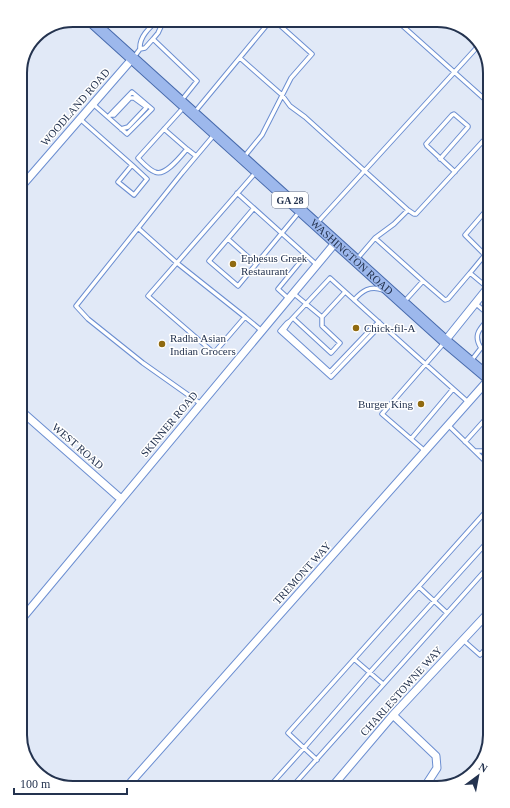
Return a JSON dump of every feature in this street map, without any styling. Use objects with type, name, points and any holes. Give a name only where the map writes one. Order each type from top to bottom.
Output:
[{"type":"main road","name":"WASHINGTON ROAD","points":[[98,27],[445,341],[483,373]]},
{"type":"street","name":"WOODLAND ROAD","points":[[27,180],[132,59]]},
{"type":"street","name":"SKINNER ROAD","points":[[27,613],[336,242]]},
{"type":"street","points":[[445,341],[483,293]]},
{"type":"street","name":"TREMONT WAY","points":[[132,781],[483,386]]},
{"type":"street","name":"WEST ROAD","points":[[27,416],[121,499]]},
{"type":"street","name":"CHARLESTOWNE WAY","points":[[337,781],[393,715],[483,619]]},
{"type":"street","points":[[393,715],[436,756],[437,768],[429,781]]},
{"type":"lane","points":[[140,49],[140,42],[150,27]]},
{"type":"lane","points":[[132,59],[140,49],[145,48],[160,27]]},
{"type":"lane","points":[[194,114],[265,27]]},
{"type":"lane","points":[[243,158],[262,135],[291,78],[312,54],[282,27]]},
{"type":"lane","points":[[404,27],[483,98]]},
{"type":"lane","points":[[153,39],[197,81],[164,129],[138,158],[156,173],[162,173],[168,169],[187,149]]},
{"type":"lane","points":[[316,224],[476,49]]},
{"type":"lane","points":[[240,58],[282,95],[290,106],[305,117],[414,214],[416,214],[483,141]]},
{"type":"lane","points":[[93,104],[109,116],[127,134],[152,108],[132,92],[109,116]]},
{"type":"lane","points":[[440,158],[468,128],[468,126],[454,114],[426,144],[440,158],[455,172]]},
{"type":"lane","points":[[80,119],[132,165],[147,179],[134,195],[118,182],[132,165]]},
{"type":"lane","points":[[164,129],[196,156]]},
{"type":"lane","points":[[201,404],[143,363],[88,319],[76,306],[196,156],[216,134]]},
{"type":"lane","points":[[245,317],[214,353],[148,296],[257,171]]},
{"type":"lane","points":[[237,193],[317,265]]},
{"type":"lane","points":[[254,208],[208,261],[238,286],[301,210]]},
{"type":"lane","points":[[356,260],[375,238],[394,224],[408,210]]},
{"type":"lane","points":[[483,214],[465,235],[483,253]]},
{"type":"lane","points":[[138,228],[177,263],[262,331]]},
{"type":"lane","points":[[375,238],[445,300],[448,299],[483,257]]},
{"type":"lane","points":[[228,239],[256,264]]},
{"type":"lane","points":[[306,256],[278,288],[306,304],[322,317]]},
{"type":"lane","points":[[470,273],[483,282]]},
{"type":"lane","points":[[379,322],[330,372],[284,330],[330,278],[345,292],[379,322],[425,364],[468,402]]},
{"type":"lane","points":[[354,300],[365,290],[372,288],[386,292],[402,302],[423,282]]},
{"type":"lane","points":[[292,320],[331,353],[340,343],[322,326],[322,317],[345,292]]},
{"type":"lane","points":[[475,303],[483,310]]},
{"type":"lane","points":[[470,362],[481,348],[477,337],[478,330],[483,325]]},
{"type":"lane","points":[[425,451],[382,414],[445,341]]},
{"type":"lane","points":[[411,439],[453,389]]},
{"type":"lane","points":[[465,442],[483,422]]},
{"type":"lane","points":[[448,425],[483,459]]},
{"type":"lane","points":[[475,451],[483,451]]},
{"type":"lane","points":[[317,760],[288,733],[483,515]]},
{"type":"lane","points":[[274,781],[370,672],[483,548]]},
{"type":"lane","points":[[298,781],[483,573]]},
{"type":"lane","points":[[419,587],[448,613]]},
{"type":"lane","points":[[463,640],[480,655],[483,652]]},
{"type":"lane","points":[[354,659],[383,684]]},
{"type":"place","name":"Ephesus Greek Restaurant","points":[[233,264]]},
{"type":"place","name":"Chick-fil-A","points":[[356,328]]},
{"type":"place","name":"Radha Asian Indian Grocers","points":[[162,344]]},
{"type":"place","name":"Burger King","points":[[421,404]]}]
